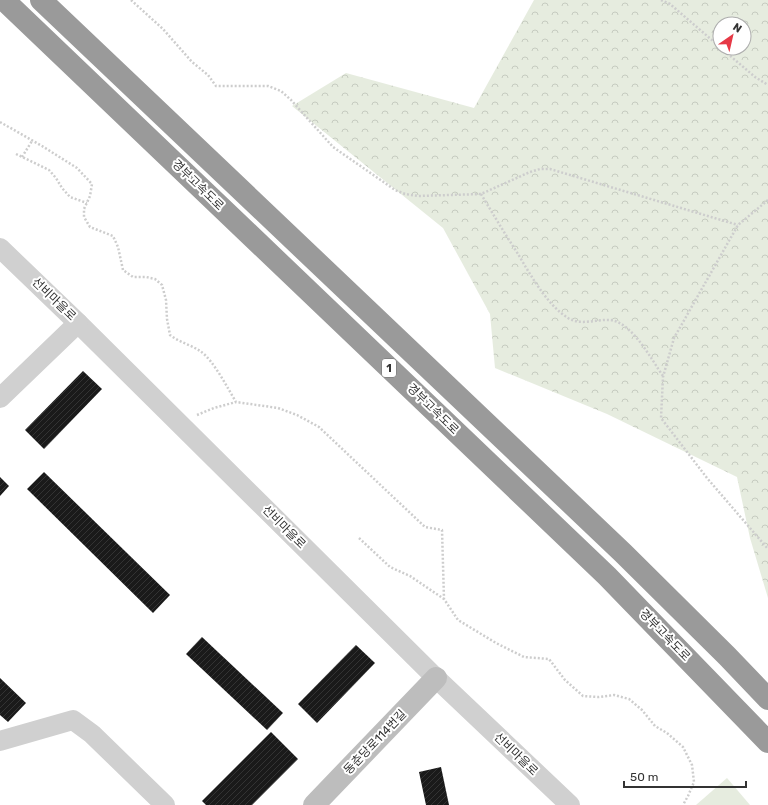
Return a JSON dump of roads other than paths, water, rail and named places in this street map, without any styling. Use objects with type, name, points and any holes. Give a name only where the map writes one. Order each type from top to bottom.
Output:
[{"type":"highway","name":"경부고속도로","points":[[4,0],[607,576],[768,742]]},
{"type":"highway","name":"1","points":[[41,0],[624,553],[768,699]]},
{"type":"main road","name":"동춘당로114번길","points":[[314,805],[436,678]]},
{"type":"street","name":"선비마을로","points":[[0,248],[78,323],[436,678],[570,805]]},
{"type":"street","points":[[0,398],[78,323]]},
{"type":"street","points":[[0,741],[73,720],[92,734],[165,805]]}]
